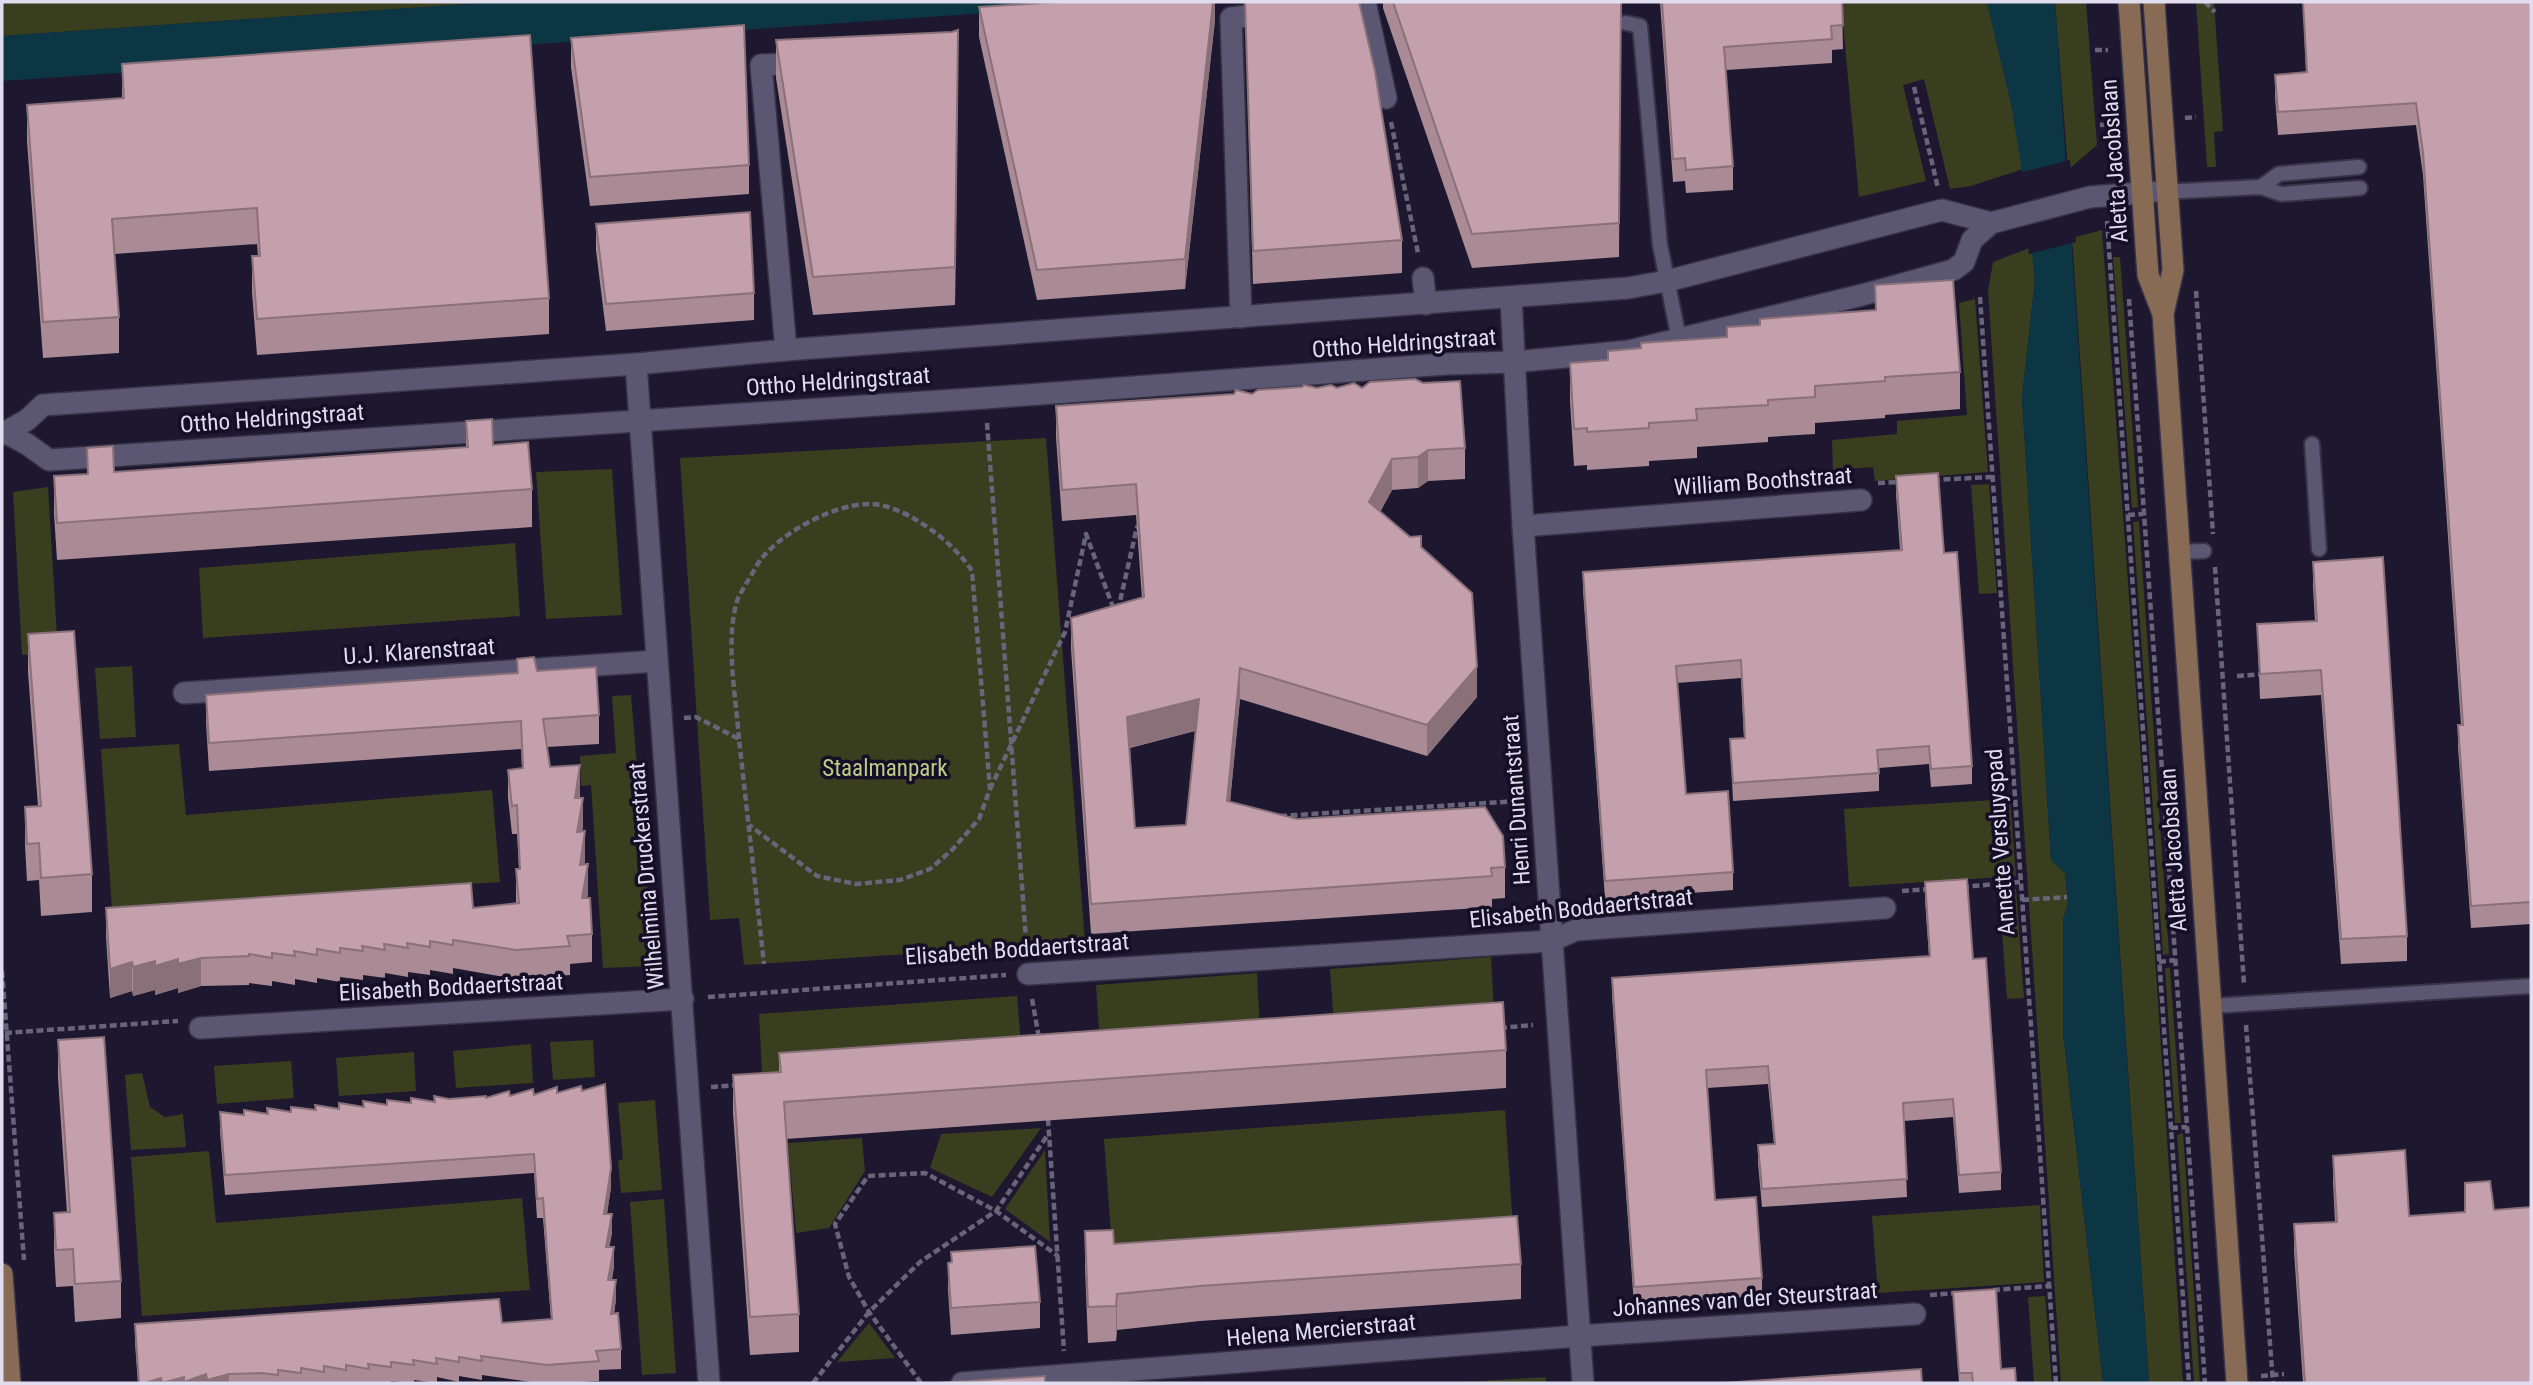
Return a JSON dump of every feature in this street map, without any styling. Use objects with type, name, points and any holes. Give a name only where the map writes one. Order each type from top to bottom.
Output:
[{"type":"street","points":[[1356,2],[1386,98]]},
{"type":"street","name":"Aletta Jacobslaan","points":[[2129,2],[2155,192]]},
{"type":"street","name":"Aletta Jacobslaan","points":[[2154,2],[2155,192],[2148,275],[2163,314],[2211,1006],[2245,1380]]},
{"type":"street","points":[[1241,317],[1231,18],[1294,10]]},
{"type":"street","name":"Ottho Heldringstraat","points":[[786,351],[761,65],[829,62]]},
{"type":"street","name":"Ottho Heldringstraat","points":[[4,434],[27,444],[49,460],[985,398],[1446,364],[1514,362],[1629,351],[1954,270],[1964,262],[1972,240],[2000,221],[2097,196],[2155,192]]},
{"type":"street","name":"Ottho Heldringstraat","points":[[4,434],[27,420],[43,405],[636,365],[786,351],[1628,288],[1667,281],[1942,210],[2000,221]]},
{"type":"street","name":"Ottho Heldringstraat","points":[[1423,278],[1426,304]]},
{"type":"street","name":"Henri Dunantstraat","points":[[1511,298],[1523,526],[1583,1383]]},
{"type":"street","name":"Wilhelmina Druckerstraat","points":[[636,365],[709,1383]]},
{"type":"street","name":"William Boothstraat","points":[[1523,526],[1861,500]]},
{"type":"street","name":"U.J. Klarenstraat","points":[[184,693],[657,661]]},
{"type":"street","name":"Elisabeth Boddaertstraat","points":[[1028,974],[1551,941],[1576,930],[1885,908]]},
{"type":"street","name":"Elisabeth Boddaertstraat","points":[[200,1028],[683,999]]},
{"type":"street","points":[[2,1274],[10,1383]]},
{"type":"street","name":"Johannes van der Steurstraat","points":[[1579,1336],[1915,1314]]},
{"type":"street","name":"Helena Mercierstraat","points":[[962,1383],[1579,1336]]},
{"type":"lane","points":[[1626,23],[1640,26],[1660,245],[1679,339]]},
{"type":"lane","points":[[2261,187],[2279,174],[2359,167]]},
{"type":"lane","points":[[2155,192],[2261,187],[2281,194],[2360,188]]},
{"type":"lane","points":[[2312,444],[2319,549]]},
{"type":"lane","points":[[2179,552],[2211,550]]},
{"type":"lane","points":[[2211,1006],[2531,986]]},
{"type":"path","points":[[2205,2],[2215,12]]},
{"type":"path","points":[[2110,38],[2111,50]]},
{"type":"path","points":[[1914,88],[1940,195]]},
{"type":"path","points":[[1386,98],[1423,278]]},
{"type":"path","points":[[2182,105],[2184,130]]},
{"type":"path","points":[[2097,196],[2128,515],[2189,1383]]},
{"type":"path","points":[[2195,285],[2211,550],[2273,1383]]},
{"type":"path","points":[[2128,287],[2206,1383]]},
{"type":"path","name":"Annette Versluyspad","points":[[1980,297],[2056,1383]]},
{"type":"path","points":[[985,398],[1028,974],[1041,1049]]},
{"type":"path","points":[[1926,480],[1992,477]]},
{"type":"path","name":"William Boothstraat","points":[[1861,500],[1875,499],[1874,483],[1913,481]]},
{"type":"path","points":[[764,964],[740,739],[732,632],[738,599],[761,560],[781,541],[837,509],[870,503],[900,511],[939,535],[965,559],[972,571],[990,789]]},
{"type":"path","points":[[2128,515],[2143,514]]},
{"type":"path","points":[[749,825],[817,876],[856,884],[900,880],[930,869],[952,850],[978,819],[1011,743],[1065,632],[1086,534],[1116,617],[1137,527],[1148,534]]},
{"type":"path","points":[[2237,676],[2266,674]]},
{"type":"path","points":[[660,720],[696,717],[740,739]]},
{"type":"path","points":[[1275,817],[1542,799]]},
{"type":"path","points":[[1953,887],[2020,882]]},
{"type":"path","points":[[1885,908],[1901,907],[1900,891],[1940,888]]},
{"type":"path","points":[[2022,900],[2067,897]]},
{"type":"path","points":[[2159,962],[2175,960]]},
{"type":"path","points":[[2,971],[24,1262]]},
{"type":"path","name":"Elisabeth Boddaertstraat","points":[[683,999],[1028,974]]},
{"type":"path","points":[[5,1033],[199,1020],[200,1028]]},
{"type":"path","points":[[1488,1029],[1557,1024]]},
{"type":"path","points":[[689,1088],[743,1084]]},
{"type":"path","points":[[1048,1119],[1066,1376]]},
{"type":"path","points":[[2171,1128],[2188,1128]]},
{"type":"path","points":[[813,1383],[869,1312],[920,1262],[996,1210],[1049,1133]]},
{"type":"path","points":[[921,1383],[869,1312],[849,1277],[835,1224],[868,1176],[925,1173],[996,1210],[1058,1256]]},
{"type":"path","points":[[1982,1291],[2050,1286]]},
{"type":"path","points":[[1915,1314],[1930,1314],[1928,1295],[1969,1292]]},
{"type":"path","points":[[2245,1380],[2284,1374]]},
{"type":"green space","points":[[2,2],[498,2],[2,36]]},
{"type":"green space","points":[[1841,2],[1987,2],[2011,103],[2023,169],[1971,186],[1950,189],[1924,79],[1903,85],[1926,181],[1859,197]]},
{"type":"green space","points":[[2055,2],[2086,2],[2097,145],[2068,170]]},
{"type":"green space","points":[[2196,2],[2214,2],[2223,131],[2214,132],[2216,167],[2207,167]]},
{"type":"green space","points":[[2102,230],[2151,895],[2183,1383],[2149,1383],[2072,238]]},
{"type":"green space","points":[[2032,247],[2035,280],[2022,398],[2051,860],[2065,873],[2068,904],[2063,920],[2063,1032],[2103,1383],[2061,1383],[1988,291],[1993,262]]},
{"type":"green space","points":[[2113,257],[2120,257],[2138,507],[2132,508]]},
{"type":"green space","points":[[1975,299],[1988,472],[1875,481],[1873,467],[1833,470],[1832,440],[1897,434],[1897,421],[1967,415],[1959,303]]},
{"type":"green space","name":"Staalmanpark","points":[[1046,438],[1085,942],[744,965],[739,918],[710,920],[680,458]]},
{"type":"green space","points":[[612,469],[622,615],[546,619],[536,472]]},
{"type":"green space","points":[[1989,484],[1997,593],[1979,594],[1971,485]]},
{"type":"green space","points":[[48,487],[58,653],[22,655],[13,492]]},
{"type":"green space","points":[[2139,521],[2169,954],[2163,955],[2133,522]]},
{"type":"green space","points":[[515,543],[520,616],[203,638],[199,568]]},
{"type":"green space","points":[[132,666],[136,737],[100,739],[95,668]]},
{"type":"green space","points":[[631,695],[654,966],[603,968],[591,785],[581,786],[580,756],[616,753],[612,696]]},
{"type":"green space","points":[[179,744],[186,815],[492,790],[500,882],[112,908],[101,749]]},
{"type":"green space","points":[[2010,799],[2016,876],[1849,887],[1844,809]]},
{"type":"green space","points":[[2016,889],[2024,998],[2007,999],[1999,891]]},
{"type":"green space","points":[[1491,957],[1494,1015],[1334,1027],[1330,969]]},
{"type":"green space","points":[[2165,968],[2170,968],[2181,1123],[2175,1123]]},
{"type":"green space","points":[[1257,973],[1260,1031],[1100,1043],[1096,985]]},
{"type":"green space","points":[[1017,996],[1022,1055],[762,1073],[759,1014]]},
{"type":"green space","points":[[593,1040],[595,1077],[553,1080],[550,1042]]},
{"type":"green space","points":[[531,1044],[533,1083],[456,1088],[453,1051]]},
{"type":"green space","points":[[414,1052],[416,1091],[339,1096],[336,1058]]},
{"type":"green space","points":[[291,1061],[294,1098],[217,1104],[214,1066]]},
{"type":"green space","points":[[142,1073],[150,1107],[165,1117],[183,1114],[186,1147],[131,1150],[125,1075]]},
{"type":"green space","points":[[655,1100],[662,1190],[621,1193],[618,1161],[623,1159],[618,1103]]},
{"type":"green space","points":[[1505,1110],[1514,1241],[1114,1273],[1104,1139]]},
{"type":"green space","points":[[1041,1128],[992,1197],[930,1168],[941,1134]]},
{"type":"green space","points":[[2183,1133],[2200,1383],[2194,1383],[2177,1135]]},
{"type":"green space","points":[[862,1138],[865,1171],[829,1228],[796,1233],[788,1143]]},
{"type":"green space","points":[[1045,1150],[1050,1242],[1005,1209]]},
{"type":"green space","points":[[209,1151],[216,1223],[522,1198],[530,1290],[142,1316],[131,1157]]},
{"type":"green space","points":[[664,1199],[676,1373],[642,1375],[630,1202]]},
{"type":"green space","points":[[2040,1205],[2044,1282],[1878,1293],[1872,1216]]},
{"type":"green space","points":[[2045,1296],[2052,1383],[2034,1383],[2028,1297]]},
{"type":"green space","points":[[869,1323],[895,1358],[837,1362]]},
{"type":"green space","points":[[1546,1377],[1546,1383],[1449,1383]]},
{"type":"water","points":[[498,2],[1146,2],[2,81],[2,36]]},
{"type":"water","points":[[1987,2],[2055,2],[2149,1383],[2103,1383],[2063,1032],[2063,920],[2068,904],[2065,873],[2051,860],[2022,398],[2035,280],[2011,103]]},
{"type":"pier","points":[[2070,160],[2076,242],[2029,254],[2019,173]]},
{"type":"building","points":[[1058,2],[1213,2],[1185,259],[1037,270],[979,7]]},
{"type":"building","points":[[1245,2],[1359,2],[1375,71],[1402,240],[1253,251]]},
{"type":"building","points":[[1393,2],[1621,2],[1619,223],[1472,234]]},
{"type":"building","points":[[1662,2],[1842,2],[1843,25],[1831,26],[1832,39],[1724,47],[1733,166],[1686,170],[1685,158],[1673,159]]},
{"type":"building","points":[[2303,2],[2531,2],[2531,902],[2471,906],[2458,725],[2463,725],[2423,152],[2416,103],[2278,112],[2275,75],[2307,72]]},
{"type":"building","points":[[744,25],[749,165],[590,177],[571,38]]},
{"type":"building","points":[[958,30],[955,267],[813,277],[776,40]]},
{"type":"building","points":[[530,35],[549,298],[257,319],[252,256],[260,256],[257,208],[112,219],[119,317],[43,322],[27,105],[124,98],[122,64]]},
{"type":"building","points":[[750,212],[754,293],[606,304],[596,224]]},
{"type":"building","points":[[1953,280],[1960,372],[1885,377],[1885,381],[1815,386],[1815,397],[1768,400],[1768,405],[1696,409],[1697,420],[1649,423],[1649,428],[1587,432],[1587,428],[1574,429],[1570,363],[1608,360],[1608,351],[1641,348],[1641,343],[1727,337],[1727,327],[1760,325],[1760,319],[1876,310],[1875,285]]},
{"type":"building","points":[[1415,379],[1423,383],[1460,381],[1465,448],[1428,450],[1418,457],[1392,459],[1369,502],[1410,537],[1421,536],[1421,547],[1472,593],[1477,667],[1427,725],[1240,668],[1227,801],[1297,819],[1485,807],[1503,836],[1505,867],[1491,868],[1492,876],[1091,904],[1071,618],[1144,597],[1136,484],[1062,490],[1056,406],[1234,394],[1236,390],[1252,394],[1258,390],[1304,385],[1317,388],[1331,385],[1337,388],[1354,383],[1362,388],[1370,382]],"holes":[[[1199,699],[1186,825],[1135,828],[1127,717]]]},
{"type":"building","points":[[492,419],[493,445],[528,442],[532,489],[57,523],[54,476],[88,474],[87,448],[113,446],[114,472],[468,447],[466,421]]},
{"type":"building","points":[[1938,473],[1944,553],[1957,552],[1972,766],[1931,769],[1929,746],[1877,750],[1879,773],[1733,783],[1730,739],[1745,738],[1741,660],[1676,666],[1686,794],[1728,791],[1733,872],[1605,881],[1583,572],[1902,550],[1896,476]]},
{"type":"building","points":[[2383,557],[2407,936],[2341,939],[2321,670],[2260,674],[2257,624],[2317,621],[2313,562]]},
{"type":"building","points":[[74,631],[92,874],[41,878],[39,843],[27,844],[25,807],[41,806],[28,634]]},
{"type":"building","points":[[534,657],[537,671],[596,667],[599,715],[543,719],[550,767],[580,765],[575,798],[583,798],[577,832],[585,831],[580,865],[588,864],[582,898],[590,898],[592,934],[567,936],[570,946],[516,950],[453,940],[453,945],[430,941],[430,947],[407,943],[408,948],[384,944],[385,950],[362,946],[363,951],[340,948],[340,953],[317,949],[317,955],[294,951],[295,956],[272,953],[272,958],[249,954],[201,958],[178,964],[178,959],[155,966],[155,961],[133,967],[132,962],[110,969],[106,908],[471,883],[473,908],[519,903],[516,869],[520,869],[517,805],[512,806],[508,770],[523,768],[521,721],[209,743],[206,695],[518,673],[517,659]]},
{"type":"building","points":[[1967,879],[1973,959],[1986,958],[2001,1172],[1959,1175],[1953,1099],[1903,1103],[1907,1179],[1762,1189],[1758,1145],[1775,1144],[1768,1066],[1706,1070],[1715,1200],[1756,1197],[1762,1278],[1634,1287],[1612,978],[1930,956],[1925,882]]},
{"type":"building","points":[[1503,1002],[1506,1050],[784,1102],[799,1314],[750,1317],[733,1075],[781,1072],[779,1053]]},
{"type":"building","points":[[104,1037],[121,1281],[75,1284],[73,1249],[56,1250],[54,1213],[70,1212],[58,1040]]},
{"type":"building","points":[[605,1084],[611,1168],[604,1214],[612,1214],[606,1247],[614,1247],[608,1280],[616,1280],[611,1314],[618,1313],[621,1349],[596,1351],[599,1361],[547,1365],[481,1356],[482,1361],[459,1357],[459,1362],[436,1358],[437,1364],[413,1360],[414,1365],[391,1362],[391,1367],[368,1364],[369,1369],[346,1365],[346,1370],[324,1366],[324,1372],[301,1368],[301,1373],[278,1370],[278,1375],[229,1374],[207,1380],[206,1374],[184,1382],[184,1377],[162,1383],[161,1378],[139,1383],[135,1324],[499,1299],[502,1323],[552,1319],[543,1198],[537,1199],[534,1154],[225,1175],[220,1112],[244,1115],[244,1110],[268,1114],[267,1108],[291,1112],[291,1107],[316,1110],[315,1105],[339,1109],[339,1103],[364,1107],[363,1101],[387,1105],[387,1100],[411,1103],[411,1098],[435,1102],[434,1096],[449,1099],[486,1098],[509,1091],[510,1096],[533,1089],[534,1095],[557,1087],[557,1093],[581,1086],[582,1091]]},
{"type":"building","points":[[2405,1150],[2409,1216],[2465,1212],[2465,1183],[2490,1181],[2494,1210],[2531,1207],[2531,1383],[2305,1383],[2294,1224],[2337,1222],[2333,1156]]},
{"type":"building","points":[[1517,1216],[1521,1264],[1117,1294],[1116,1306],[1088,1307],[1085,1231],[1113,1230],[1114,1244]]},
{"type":"building","points":[[1035,1246],[1040,1302],[951,1308],[948,1263],[952,1262],[951,1252]]},
{"type":"building","points":[[1996,1289],[2001,1369],[2015,1368],[2016,1383],[1973,1383],[1972,1373],[1959,1373],[1953,1292]]},
{"type":"building","points":[[1921,1369],[1922,1383],[1723,1383]]},
{"type":"building","points":[[1045,1376],[1045,1383],[938,1383]]}]
